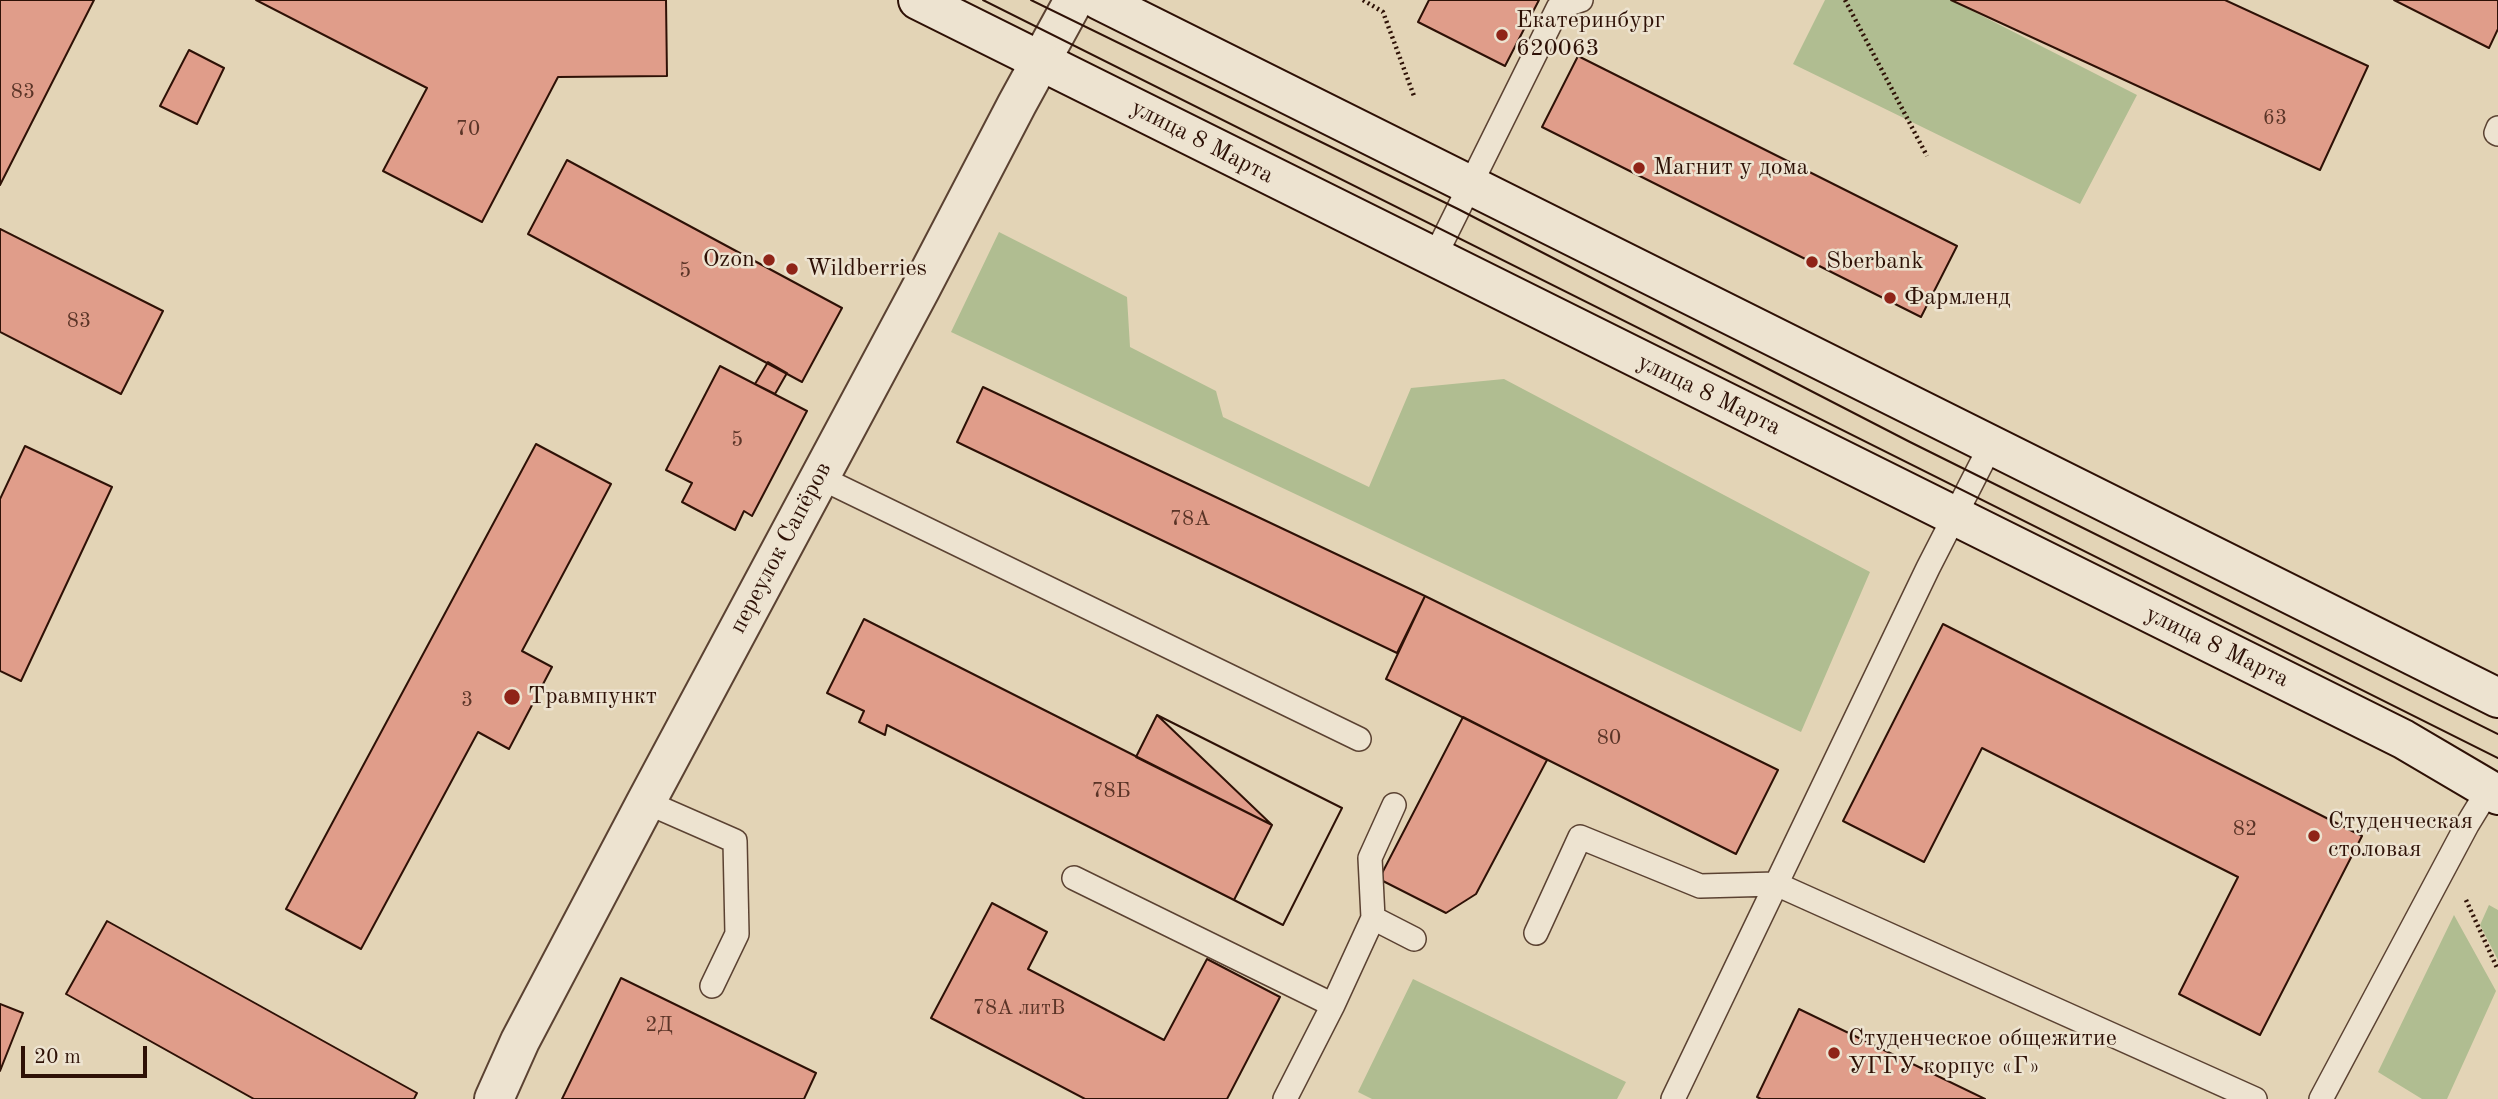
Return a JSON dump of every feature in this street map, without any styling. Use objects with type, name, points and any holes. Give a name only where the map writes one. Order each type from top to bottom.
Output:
[{"type":"main road","name":"улица 8 Марта","points":[[918,0],[2403,739],[2493,792]]},
{"type":"main road","name":"переулок Сапёров","points":[[494,1099],[520,1041],[646,802],[1074,0]]},
{"type":"main road","points":[[1099,0],[2498,698]]},
{"type":"lane","points":[[1434,258],[1558,8],[1581,0]]},
{"type":"lane","points":[[2498,128],[2498,134]]},
{"type":"lane","points":[[1673,1099],[1991,445]]},
{"type":"lane","points":[[819,477],[1359,739]]},
{"type":"lane","points":[[2321,1099],[2467,825],[2493,792]]},
{"type":"lane","points":[[646,802],[735,841],[737,933],[712,986]]},
{"type":"lane","points":[[1286,1099],[1373,918],[1370,858],[1394,805]]},
{"type":"lane","points":[[1536,933],[1580,837],[1700,886],[1776,884],[2255,1099]]},
{"type":"lane","points":[[1073,878],[1333,1005]]},
{"type":"lane","points":[[1373,918],[1414,939]]},
{"type":"path","points":[[1363,0],[1383,12],[1414,96]]},
{"type":"path","points":[[1845,0],[1927,156]]},
{"type":"path","points":[[2466,889],[2466,902],[2498,970]]},
{"type":"green space","points":[[1825,0],[1951,0],[2137,95],[2080,204],[1793,64]]},
{"type":"green space","points":[[999,232],[1127,297],[1130,347],[1216,391],[1223,417],[1369,487],[1411,388],[1504,379],[1870,572],[1801,732],[951,332]]},
{"type":"green space","points":[[2489,905],[2498,910],[2498,960],[2480,925]]},
{"type":"green space","points":[[2454,915],[2496,991],[2447,1099],[2422,1099],[2378,1072]]},
{"type":"green space","points":[[1413,979],[1626,1082],[1617,1099],[1372,1099],[1358,1092]]},
{"type":"building","points":[[0,0],[94,0],[0,185]]},
{"type":"building","points":[[256,0],[666,0],[667,76],[558,77],[482,222],[383,171],[427,88]]},
{"type":"building","points":[[1429,0],[1539,0],[1505,66],[1418,22]]},
{"type":"building","points":[[1951,0],[2225,0],[2368,66],[2320,170]]},
{"type":"building","points":[[2394,0],[2498,0],[2498,29],[2489,48]]},
{"type":"building","points":[[189,50],[224,68],[197,124],[160,106]]},
{"type":"building","points":[[1578,56],[1957,246],[1921,317],[1542,127]]},
{"type":"building","points":[[567,160],[842,308],[802,382],[528,234]]},
{"type":"building","points":[[0,229],[163,311],[121,394],[0,332]]},
{"type":"building","points":[[768,362],[787,373],[775,394],[755,384]]},
{"type":"building","points":[[720,366],[807,411],[752,516],[744,511],[735,530],[682,502],[692,483],[666,470]]},
{"type":"building","points":[[983,387],[1425,596],[1397,653],[957,442]]},
{"type":"building","points":[[536,444],[611,484],[522,651],[552,667],[509,749],[478,732],[361,949],[286,909]]},
{"type":"building","points":[[25,446],[112,487],[21,681],[0,671],[0,499]]},
{"type":"building","points":[[1425,596],[1778,770],[1736,854],[1386,679]]},
{"type":"building","points":[[864,619],[1272,825],[1234,900],[887,725],[885,735],[859,722],[864,711],[827,693]]},
{"type":"building","points":[[1943,624],[2362,836],[2260,1035],[2179,994],[2238,877],[1982,748],[1924,862],[1843,821]]},
{"type":"building","points":[[1157,715],[1342,808],[1283,925],[1234,900],[1272,825],[1136,757]]},
{"type":"building","points":[[1157,715],[1342,808],[1283,925],[1234,900],[1272,825]]},
{"type":"building","points":[[1463,717],[1547,760],[1476,894],[1446,913],[1379,879]]},
{"type":"building","points":[[992,903],[1047,932],[1028,969],[1164,1040],[1207,959],[1280,997],[1227,1099],[1085,1099],[931,1018]]},
{"type":"building","points":[[107,921],[417,1093],[414,1099],[254,1099],[66,994]]},
{"type":"building","points":[[621,978],[816,1073],[804,1099],[562,1099]]},
{"type":"building","points":[[0,1004],[23,1013],[0,1071]]},
{"type":"building","name":"Студенческое общежитие УГГУ корпус «Г»","points":[[1799,1009],[1985,1099],[1761,1099],[1757,1097]]},
{"type":"tram line","points":[[983,0],[2498,758]]},
{"type":"tram line","points":[[1031,0],[1458,209],[1910,442],[2498,734]]},
{"type":"place","name":"Екатеринбург 620063","points":[[1502,35]]},
{"type":"place","name":"Магнит у дома","points":[[1639,168]]},
{"type":"place","name":"Ozon","points":[[769,260]]},
{"type":"place","name":"Sberbank","points":[[1812,262]]},
{"type":"place","name":"Wildberries","points":[[792,269]]},
{"type":"place","name":"Фармленд","points":[[1890,298]]},
{"type":"place","name":"Травмпункт","points":[[512,697]]},
{"type":"place","name":"Студенческая столовая","points":[[2314,836]]},
{"type":"place","name":"Студенческое общежитие УГГУ корпус «Г»","points":[[1834,1053]]}]
